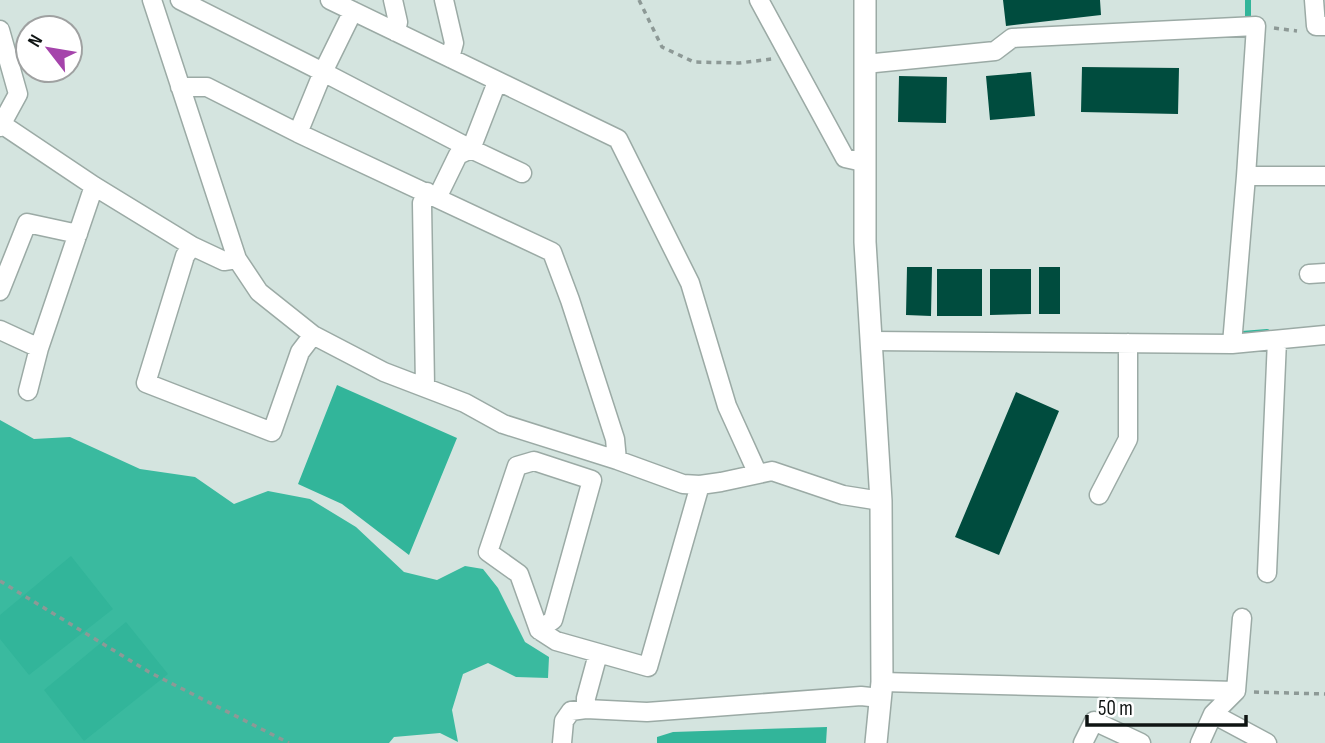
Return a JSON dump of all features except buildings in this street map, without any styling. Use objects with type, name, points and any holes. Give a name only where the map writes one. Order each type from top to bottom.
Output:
[{"type":"street","points":[[152,0],[237,258],[259,292],[313,335],[384,372],[465,403],[503,424],[683,484],[701,485],[772,471],[843,495],[881,501]]},
{"type":"street","points":[[180,0],[523,173]]},
{"type":"street","points":[[330,0],[618,139],[690,283],[727,405],[757,472]]},
{"type":"street","points":[[393,0],[398,22],[396,32]]},
{"type":"street","points":[[444,0],[454,43],[450,58]]},
{"type":"street","points":[[759,0],[845,158],[863,162]]},
{"type":"street","points":[[865,0],[863,162],[870,341],[881,501],[881,690],[876,743]]},
{"type":"street","points":[[1314,0],[1320,26]]},
{"type":"street","points":[[298,133],[323,72],[353,11]]},
{"type":"street","points":[[865,64],[995,51],[1012,38],[1256,26],[1232,344]]},
{"type":"street","points":[[0,30],[18,94],[1,124],[94,186],[192,246],[224,261],[237,258]]},
{"type":"street","points":[[425,386],[422,203],[432,195],[458,155],[471,149],[497,82]]},
{"type":"street","points":[[180,87],[206,87],[552,253],[570,299],[615,439],[617,460]]},
{"type":"street","points":[[1246,176],[1325,176]]},
{"type":"street","points":[[28,391],[39,348],[94,186]]},
{"type":"street","points":[[0,290],[27,223],[78,234]]},
{"type":"street","points":[[192,246],[185,257],[146,383],[272,432],[300,352],[313,335]]},
{"type":"street","points":[[0,330],[39,348]]},
{"type":"street","points":[[870,341],[1232,344],[1325,335]]},
{"type":"street","points":[[1267,573],[1277,340]]},
{"type":"street","points":[[1099,495],[1128,439],[1128,343]]},
{"type":"street","points":[[539,630],[553,620],[592,480],[534,461],[517,466],[488,552],[519,574],[539,630],[556,641],[648,667],[701,485]]},
{"type":"street","points":[[1200,743],[1213,714],[1236,691],[1242,618]]},
{"type":"street","points":[[586,709],[586,698],[598,654]]},
{"type":"street","points":[[562,743],[564,722],[571,711],[586,709],[647,712],[861,696],[881,690],[1236,691]]},
{"type":"street","points":[[1213,714],[1267,743]]},
{"type":"street","points":[[1083,743],[1094,720],[1141,743]]},
{"type":"path","points":[[639,0],[662,47],[694,62],[739,63],[791,58]]},
{"type":"path","points":[[1256,26],[1301,31],[1320,26]]},
{"type":"path","points":[[0,581],[149,672],[289,743]]},
{"type":"path","points":[[1236,691],[1325,694]]},
{"type":"shaded area","points":[[337,385],[457,438],[409,555],[342,504],[298,484]]},
{"type":"shaded area","points":[[0,420],[34,439],[70,437],[140,469],[195,477],[234,504],[268,491],[310,499],[356,527],[404,572],[437,580],[465,566],[483,569],[498,588],[525,642],[549,657],[548,678],[516,677],[488,663],[463,674],[452,710],[458,742],[440,733],[394,737],[389,743],[0,743]]},
{"type":"shaded area","points":[[71,556],[113,609],[29,675],[0,639],[0,615]]},
{"type":"shaded area","points":[[126,622],[168,674],[84,741],[44,690]]},
{"type":"shaded area","points":[[827,727],[826,743],[657,743],[657,737],[673,732]]},
{"type":"waterway","points":[[1248,0],[1248,25]]},
{"type":"waterway","points":[[1242,334],[1267,332]]}]
